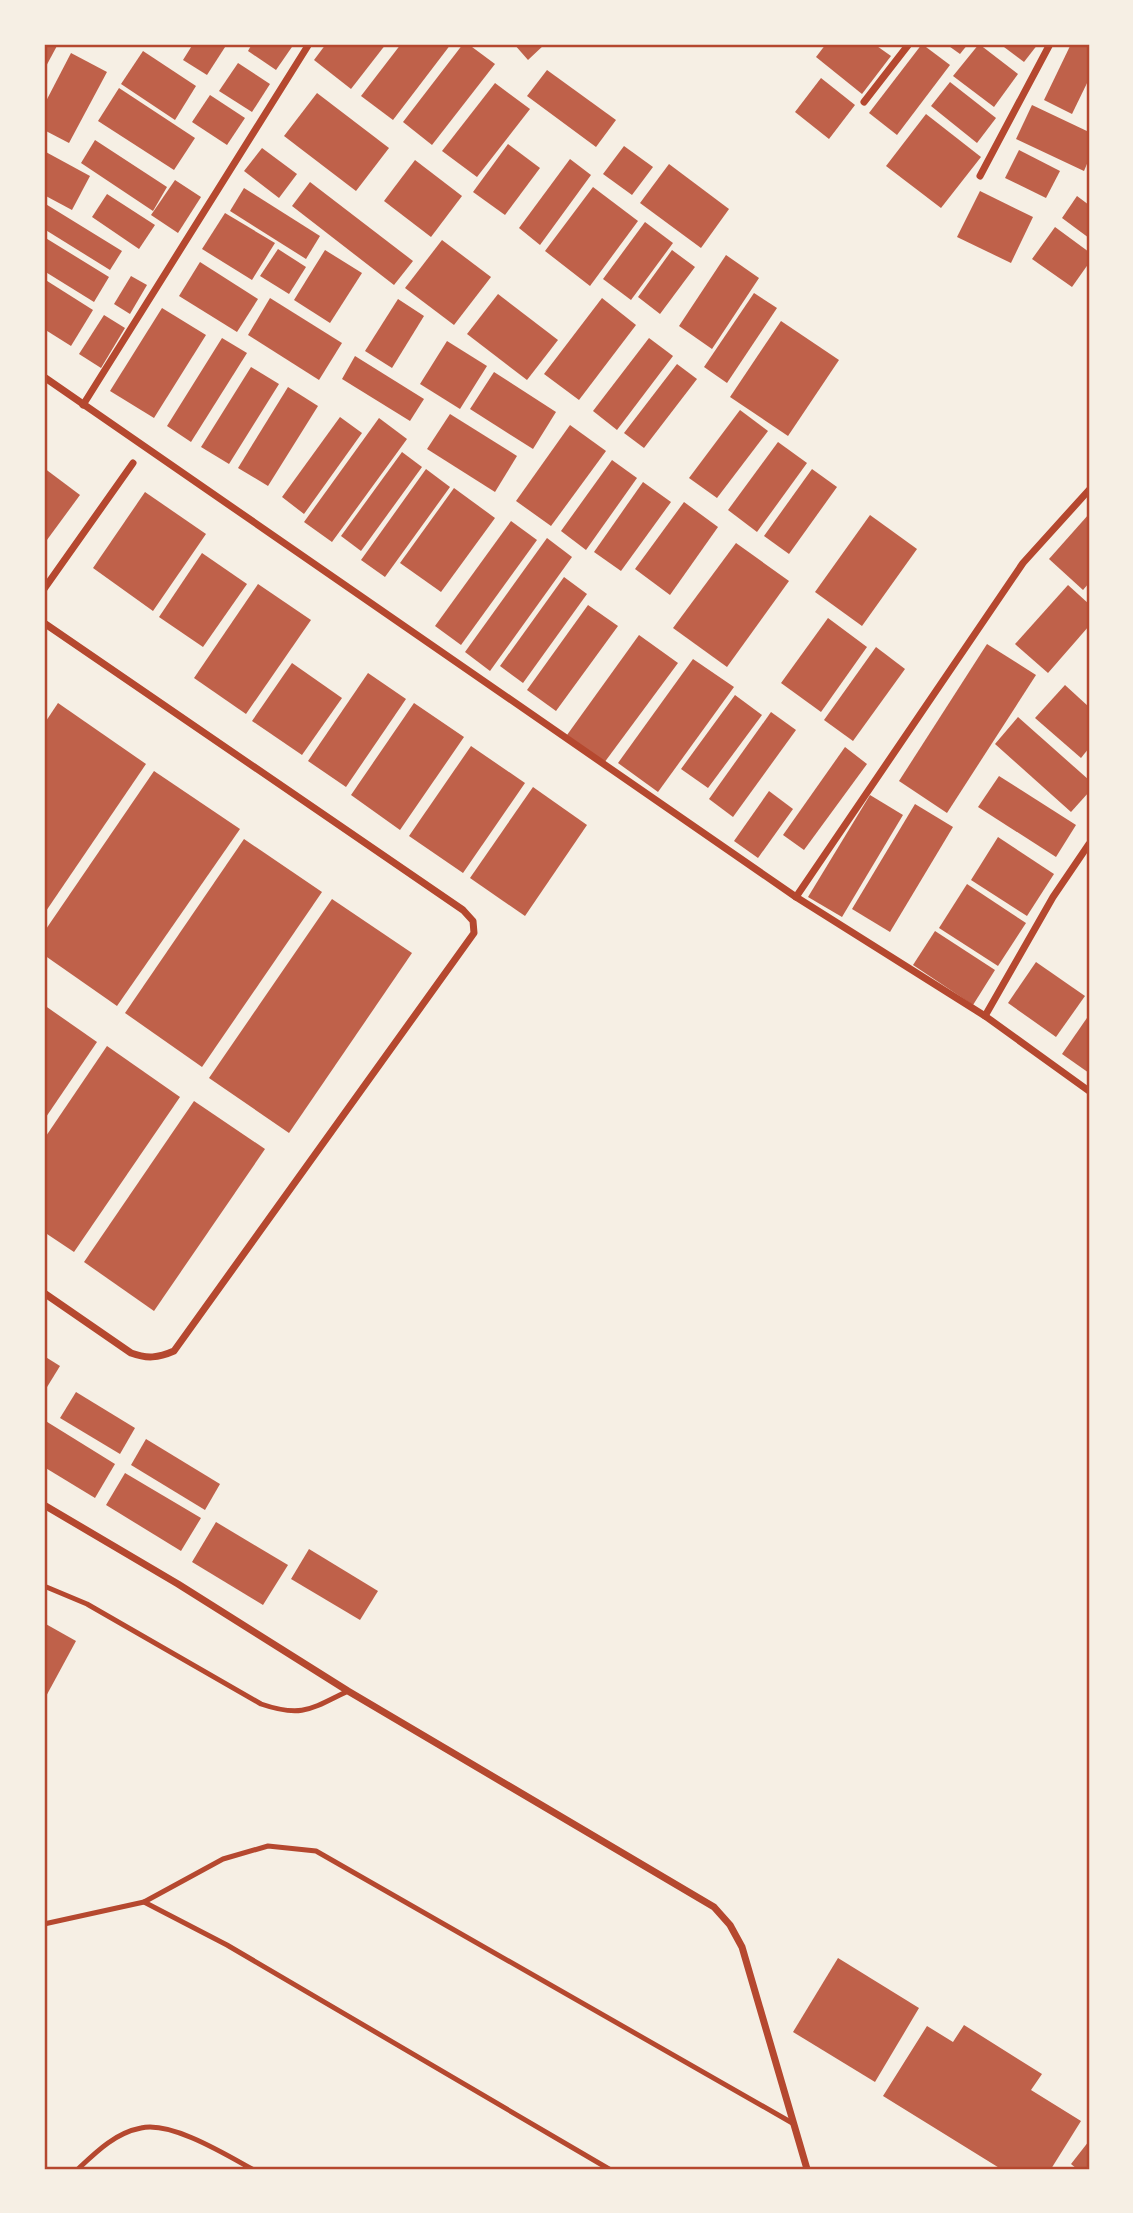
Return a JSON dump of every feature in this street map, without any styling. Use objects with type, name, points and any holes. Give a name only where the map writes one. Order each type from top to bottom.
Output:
[{"type":"street","points":[[83,405],[309,44]]},
{"type":"street","points":[[864,102],[909,44]]},
{"type":"street","points":[[980,176],[1050,44]]},
{"type":"street","points":[[44,377],[796,897],[985,1017],[1089,1091]]},
{"type":"street","points":[[44,589],[133,463]]},
{"type":"street","points":[[796,897],[1023,562],[1089,490]]},
{"type":"street","points":[[44,623],[463,910],[473,921],[474,928],[471,940],[174,1351],[146,1358],[131,1353],[44,1293]]},
{"type":"street","points":[[985,1017],[1053,897],[1089,844]]},
{"type":"street","points":[[44,1505],[178,1584],[348,1691],[713,1907],[730,1925],[742,1947],[807,2169]]},
{"type":"lane","points":[[44,1586],[87,1604],[261,1704],[282,1711],[306,1711],[348,1691]]},
{"type":"lane","points":[[44,1924],[144,1902],[223,1859],[268,1846],[316,1851],[794,2124]]},
{"type":"lane","points":[[144,1902],[227,1945],[609,2169]]},
{"type":"lane","points":[[78,2169],[108,2141],[142,2127],[173,2130],[252,2169]]},
{"type":"building","points":[[44,44],[58,44],[44,70]]},
{"type":"building","points":[[193,44],[227,44],[207,75],[183,60]]},
{"type":"building","points":[[252,44],[294,44],[276,70],[248,51]]},
{"type":"building","points":[[326,44],[386,44],[351,89],[314,60]]},
{"type":"building","points":[[401,44],[451,44],[393,120],[361,96]]},
{"type":"building","points":[[463,44],[468,44],[495,64],[432,145],[403,122]]},
{"type":"building","points":[[514,44],[545,44],[528,60]]},
{"type":"building","points":[[826,44],[874,44],[891,56],[862,94],[816,57]]},
{"type":"building","points":[[922,44],[950,65],[897,135],[869,113]]},
{"type":"building","points":[[946,44],[968,44],[960,54]]},
{"type":"building","points":[[979,44],[1018,74],[994,107],[953,76]]},
{"type":"building","points":[[1000,44],[1038,44],[1024,62]]},
{"type":"building","points":[[1071,44],[1089,44],[1089,79],[1072,114],[1044,100]]},
{"type":"building","points":[[143,51],[196,86],[175,120],[121,84]]},
{"type":"building","points":[[71,53],[107,72],[69,143],[44,130],[44,105]]},
{"type":"building","points":[[238,63],[270,84],[252,112],[219,91]]},
{"type":"building","points":[[547,70],[616,120],[596,147],[527,96]]},
{"type":"building","points":[[821,78],[855,105],[829,139],[795,112]]},
{"type":"building","points":[[950,82],[996,118],[977,143],[931,106]]},
{"type":"building","points":[[495,83],[530,109],[477,177],[442,151]]},
{"type":"building","points":[[119,88],[195,138],[174,170],[98,121]]},
{"type":"building","points":[[317,93],[389,148],[356,191],[284,136]]},
{"type":"building","points":[[210,95],[245,118],[227,145],[192,122]]},
{"type":"building","points":[[1032,105],[1089,132],[1089,159],[1084,171],[1016,139]]},
{"type":"building","points":[[926,114],[981,157],[941,208],[886,166]]},
{"type":"building","points":[[95,140],[167,187],[153,211],[81,163]]},
{"type":"building","points":[[508,144],[540,168],[505,215],[473,192]]},
{"type":"building","points":[[624,146],[653,167],[632,195],[603,174]]},
{"type":"building","points":[[262,148],[297,174],[279,198],[244,171]]},
{"type":"building","points":[[1019,150],[1060,171],[1046,198],[1005,178]]},
{"type":"building","points":[[44,151],[90,176],[72,210],[44,195]]},
{"type":"building","points":[[570,159],[591,175],[540,245],[519,228]]},
{"type":"building","points":[[415,160],[462,196],[431,237],[384,201]]},
{"type":"building","points":[[669,164],[729,209],[701,248],[640,203]]},
{"type":"building","points":[[175,180],[201,197],[178,233],[151,215]]},
{"type":"building","points":[[310,182],[413,261],[394,285],[292,206]]},
{"type":"building","points":[[593,187],[638,221],[590,286],[545,251]]},
{"type":"building","points":[[244,188],[320,236],[306,259],[230,211]]},
{"type":"building","points":[[980,191],[1033,217],[1011,263],[957,237]]},
{"type":"building","points":[[107,194],[155,225],[139,249],[92,217]]},
{"type":"building","points":[[1077,196],[1089,205],[1089,238],[1062,218]]},
{"type":"building","points":[[44,203],[122,251],[110,270],[44,229]]},
{"type":"building","points":[[225,213],[275,243],[252,280],[202,249]]},
{"type":"building","points":[[645,222],[673,243],[631,300],[603,279]]},
{"type":"building","points":[[1055,227],[1089,252],[1089,263],[1072,287],[1032,259]]},
{"type":"building","points":[[44,237],[109,277],[94,302],[44,271]]},
{"type":"building","points":[[442,240],[491,277],[454,325],[405,288]]},
{"type":"building","points":[[278,249],[306,267],[289,294],[260,276]]},
{"type":"building","points":[[325,250],[362,273],[330,323],[294,300]]},
{"type":"building","points":[[672,250],[695,267],[660,314],[638,297]]},
{"type":"building","points":[[726,255],[759,278],[712,349],[679,326]]},
{"type":"building","points":[[200,262],[258,299],[237,332],[179,296]]},
{"type":"building","points":[[131,276],[147,285],[130,314],[114,304]]},
{"type":"building","points":[[44,279],[93,310],[71,346],[44,329]]},
{"type":"building","points":[[754,293],[777,308],[727,383],[704,367]]},
{"type":"building","points":[[498,294],[558,340],[527,380],[467,334]]},
{"type":"building","points":[[270,298],[342,343],[319,380],[248,335]]},
{"type":"building","points":[[602,298],[636,325],[579,400],[544,374]]},
{"type":"building","points":[[398,299],[424,316],[392,368],[365,351]]},
{"type":"building","points":[[162,308],[206,335],[154,418],[110,391]]},
{"type":"building","points":[[104,315],[125,328],[101,368],[79,354]]},
{"type":"building","points":[[781,321],[839,360],[788,436],[730,397]]},
{"type":"building","points":[[222,338],[247,353],[191,442],[167,426]]},
{"type":"building","points":[[649,338],[673,356],[617,430],[593,411]]},
{"type":"building","points":[[447,341],[487,366],[460,409],[420,384]]},
{"type":"building","points":[[355,356],[424,399],[410,421],[342,379]]},
{"type":"building","points":[[677,364],[697,379],[644,448],[624,433]]},
{"type":"building","points":[[251,367],[279,384],[229,464],[201,447]]},
{"type":"building","points":[[494,372],[556,412],[533,449],[470,409]]},
{"type":"building","points":[[288,387],[318,406],[268,486],[238,468]]},
{"type":"building","points":[[740,410],[768,431],[717,498],[689,478]]},
{"type":"building","points":[[450,414],[517,456],[495,492],[427,449]]},
{"type":"building","points":[[340,417],[362,433],[304,514],[282,497]]},
{"type":"building","points":[[379,418],[407,439],[332,542],[304,522]]},
{"type":"building","points":[[570,425],[606,451],[551,526],[516,501]]},
{"type":"building","points":[[778,442],[807,463],[757,532],[728,510]]},
{"type":"building","points":[[402,452],[422,467],[361,551],[341,536]]},
{"type":"building","points":[[612,460],[637,478],[586,550],[561,531]]},
{"type":"building","points":[[44,468],[80,495],[44,544]]},
{"type":"building","points":[[426,469],[450,487],[385,577],[361,560]]},
{"type":"building","points":[[812,469],[837,487],[789,554],[764,536]]},
{"type":"building","points":[[643,482],[671,502],[621,571],[594,552]]},
{"type":"building","points":[[454,488],[495,518],[441,592],[400,563]]},
{"type":"building","points":[[145,492],[206,534],[153,611],[93,568]]},
{"type":"building","points":[[684,502],[718,527],[670,595],[635,569]]},
{"type":"building","points":[[1089,514],[1089,583],[1083,590],[1049,559]]},
{"type":"building","points":[[870,515],[917,549],[862,626],[815,592]]},
{"type":"building","points":[[511,521],[537,540],[461,645],[435,626]]},
{"type":"building","points":[[547,538],[572,557],[490,671],[465,652]]},
{"type":"building","points":[[736,543],[789,581],[727,667],[673,628]]},
{"type":"building","points":[[202,553],[247,584],[203,647],[159,617]]},
{"type":"building","points":[[564,577],[587,594],[523,683],[500,666]]},
{"type":"building","points":[[258,584],[311,620],[246,714],[194,678]]},
{"type":"building","points":[[1068,585],[1089,604],[1089,626],[1048,673],[1015,644]]},
{"type":"building","points":[[588,605],[618,626],[556,711],[527,690]]},
{"type":"building","points":[[828,618],[867,647],[821,712],[781,683]]},
{"type":"building","points":[[639,635],[678,663],[604,763],[567,735]]},
{"type":"building","points":[[987,644],[1036,675],[947,813],[899,781]]},
{"type":"building","points":[[876,647],[905,669],[853,741],[824,720]]},
{"type":"building","points":[[693,659],[734,687],[658,792],[618,763]]},
{"type":"building","points":[[292,663],[342,698],[302,755],[252,721]]},
{"type":"building","points":[[368,673],[406,699],[346,787],[308,761]]},
{"type":"building","points":[[1065,685],[1089,707],[1089,748],[1081,758],[1035,718]]},
{"type":"building","points":[[735,695],[762,715],[708,788],[681,769]]},
{"type":"building","points":[[58,703],[146,764],[44,914],[44,724]]},
{"type":"building","points":[[414,703],[464,737],[400,830],[351,795]]},
{"type":"building","points":[[771,712],[796,730],[733,817],[709,799]]},
{"type":"building","points":[[1018,717],[1089,780],[1089,792],[1071,812],[995,744]]},
{"type":"building","points":[[471,746],[525,783],[463,873],[409,836]]},
{"type":"building","points":[[845,747],[867,764],[804,850],[783,835]]},
{"type":"building","points":[[154,771],[240,829],[117,1006],[44,955],[44,932]]},
{"type":"building","points":[[999,776],[1076,825],[1056,857],[978,807]]},
{"type":"building","points":[[533,787],[587,825],[525,916],[470,878]]},
{"type":"building","points":[[769,791],[793,809],[758,858],[734,841]]},
{"type":"building","points":[[870,795],[903,815],[842,917],[808,897]]},
{"type":"building","points":[[915,804],[953,827],[890,932],[852,909]]},
{"type":"building","points":[[998,837],[1054,874],[1027,916],[971,880]]},
{"type":"building","points":[[244,839],[322,892],[202,1067],[125,1013]]},
{"type":"building","points":[[967,884],[1026,923],[998,966],[939,928]]},
{"type":"building","points":[[332,899],[412,953],[289,1133],[209,1078]]},
{"type":"building","points":[[935,931],[995,970],[973,1005],[913,965]]},
{"type":"building","points":[[1036,962],[1085,996],[1056,1037],[1008,1003]]},
{"type":"building","points":[[44,1005],[97,1042],[44,1120]]},
{"type":"building","points":[[1089,1015],[1089,1073],[1062,1054]]},
{"type":"building","points":[[107,1046],[180,1097],[74,1252],[44,1232],[44,1139]]},
{"type":"building","points":[[194,1101],[265,1149],[154,1311],[84,1262]]},
{"type":"building","points":[[44,1356],[60,1366],[44,1392]]},
{"type":"building","points":[[76,1392],[135,1428],[120,1454],[60,1418]]},
{"type":"building","points":[[44,1420],[115,1464],[95,1498],[44,1467]]},
{"type":"building","points":[[146,1439],[220,1484],[205,1510],[131,1465]]},
{"type":"building","points":[[125,1473],[201,1518],[181,1551],[106,1505]]},
{"type":"building","points":[[216,1522],[288,1565],[263,1605],[192,1562]]},
{"type":"building","points":[[309,1549],[378,1591],[360,1620],[291,1579]]},
{"type":"building","points":[[44,1623],[76,1641],[44,1700]]},
{"type":"building","points":[[838,1958],[919,2008],[875,2082],[793,2032]]},
{"type":"building","points":[[964,2025],[1042,2074],[1031,2090],[1081,2121],[1051,2169],[1001,2169],[883,2096],[927,2026],[953,2042]]},
{"type":"building","points":[[1089,2141],[1089,2169],[1077,2169],[1071,2164]]}]
